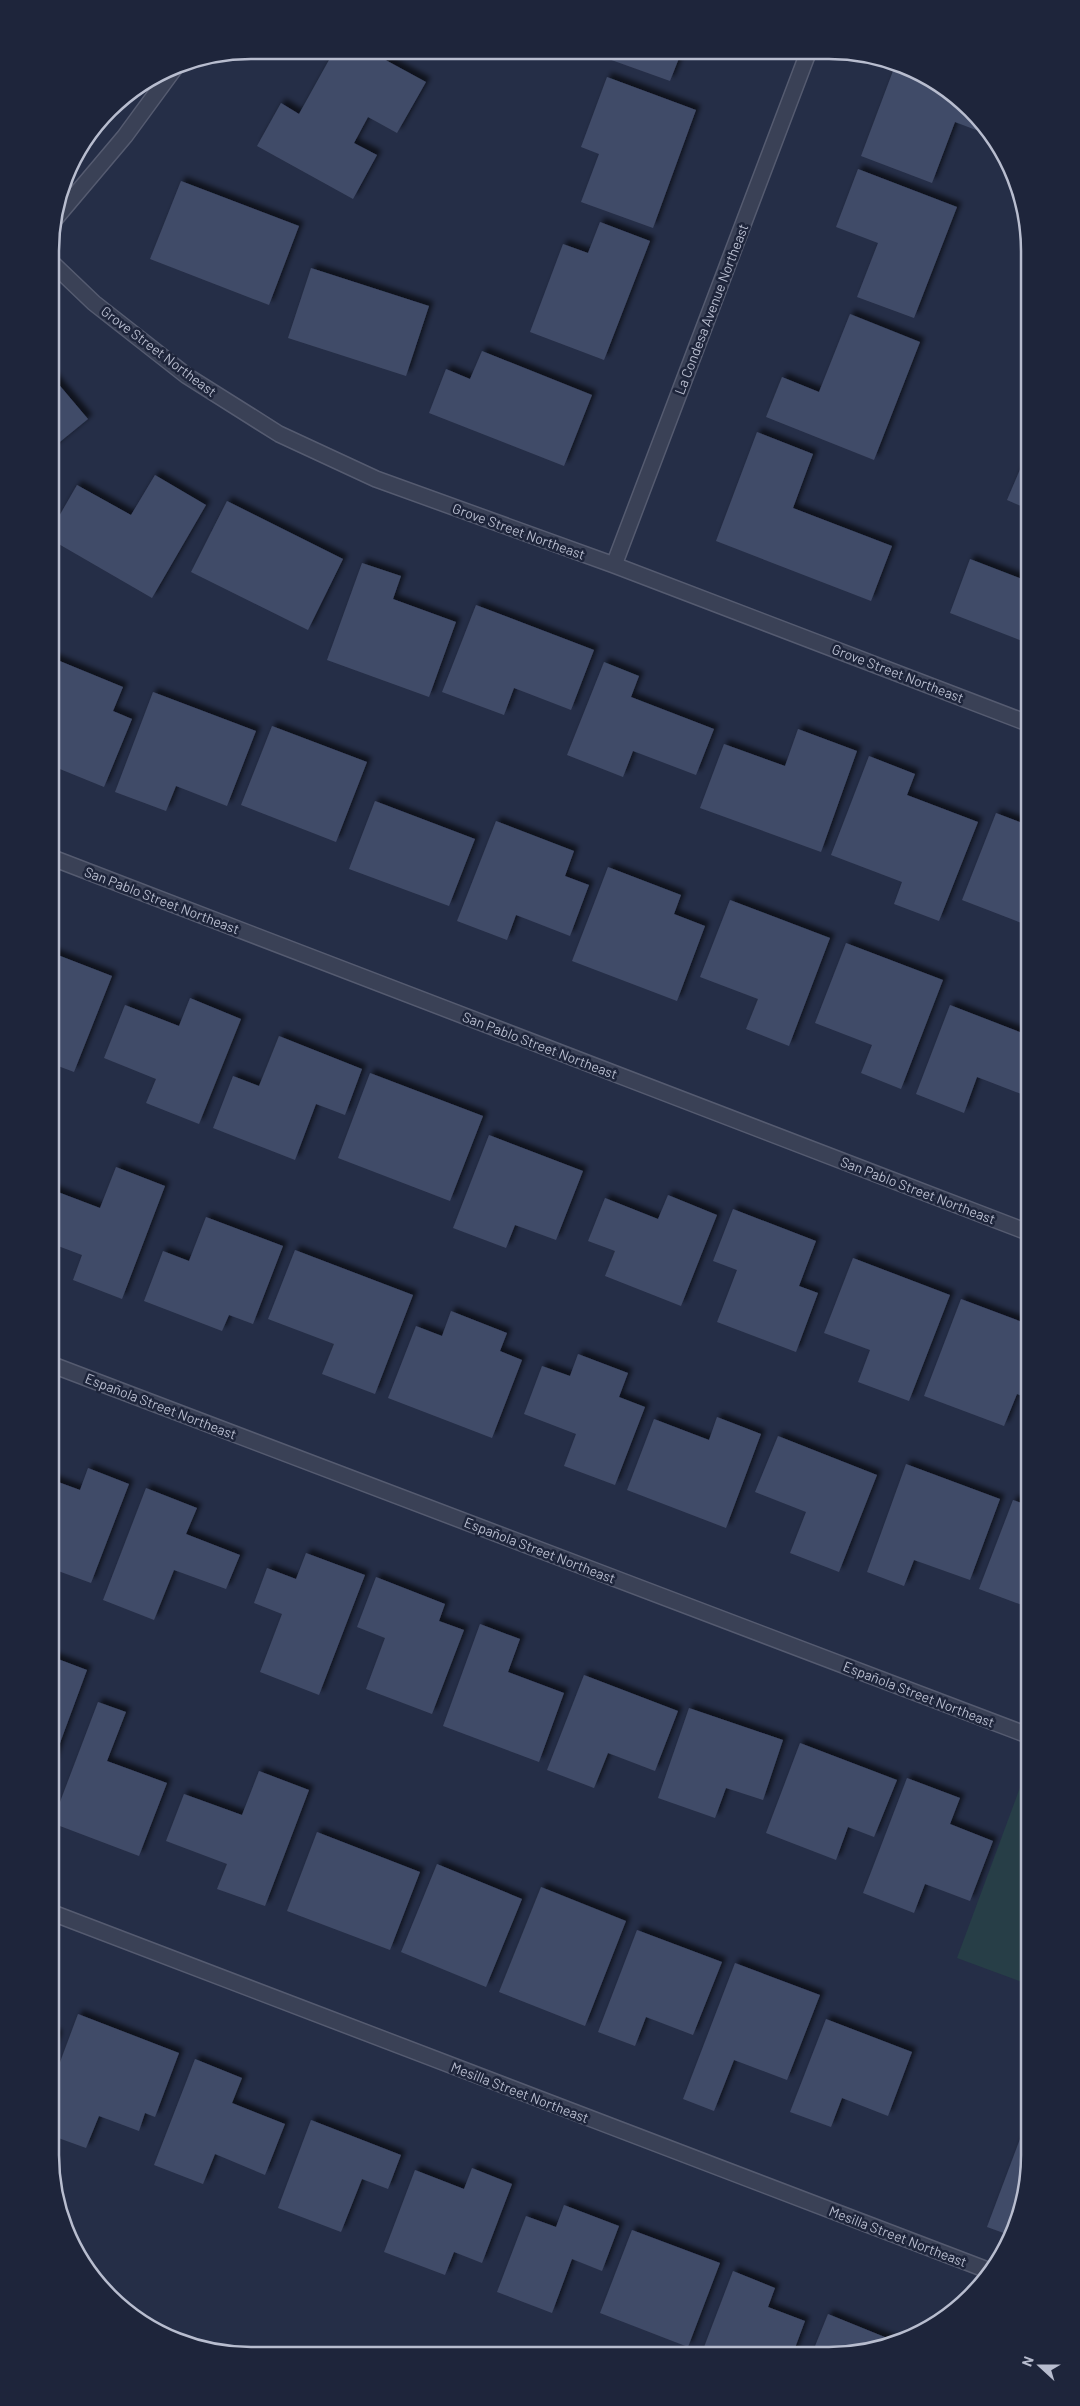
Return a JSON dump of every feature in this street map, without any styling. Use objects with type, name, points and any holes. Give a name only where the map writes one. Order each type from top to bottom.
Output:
[{"type":"street","name":"La Condesa Avenue Northeast","points":[[614,565],[806,59]]},
{"type":"street","points":[[63,209],[125,136],[167,78]]},
{"type":"street","name":"Grove Street Northeast","points":[[59,270],[94,303],[187,376],[279,434],[376,479],[614,565],[1021,721]]},
{"type":"street","name":"San Pablo Street Northeast","points":[[59,861],[1021,1230]]},
{"type":"street","name":"Española Street Northeast","points":[[59,1367],[1021,1733]]},
{"type":"street","name":"Mesilla Street Northeast","points":[[59,1915],[984,2269]]},
{"type":"shaded area","points":[[1021,1785],[1021,1982],[957,1958]]},
{"type":"building","points":[[330,59],[384,59],[426,82],[397,133],[368,117],[354,143],[377,155],[353,199],[257,146],[281,103],[299,114]]},
{"type":"building","points":[[609,59],[679,59],[670,81]]},
{"type":"building","points":[[893,70],[936,91],[965,115],[977,128],[976,130],[955,122],[932,183],[861,156]]},
{"type":"building","points":[[607,77],[696,110],[653,228],[581,202],[599,154],[581,147]]},
{"type":"building","points":[[858,169],[957,207],[914,318],[857,297],[878,243],[836,227]]},
{"type":"building","points":[[181,181],[299,226],[269,305],[150,259]]},
{"type":"building","points":[[600,222],[650,241],[604,360],[530,332],[563,244],[588,253]]},
{"type":"building","points":[[311,268],[429,306],[406,376],[288,338]]},
{"type":"building","points":[[850,314],[920,342],[874,460],[766,417],[782,377],[819,392]]},
{"type":"building","points":[[482,351],[592,395],[564,466],[429,413],[446,369],[470,379]]},
{"type":"building","points":[[59,385],[88,419],[59,443]]},
{"type":"building","points":[[757,432],[813,454],[793,508],[892,546],[871,601],[716,541]]},
{"type":"building","points":[[1021,467],[1021,506],[1007,500]]},
{"type":"building","points":[[155,475],[206,505],[152,598],[59,544],[59,516],[77,485],[131,515]]},
{"type":"building","points":[[227,501],[343,559],[308,630],[191,572]]},
{"type":"building","points":[[970,559],[1021,579],[1021,641],[950,613]]},
{"type":"building","points":[[362,563],[401,576],[393,599],[456,622],[429,697],[327,660]]},
{"type":"building","points":[[476,605],[594,650],[571,710],[514,688],[504,715],[442,692]]},
{"type":"building","points":[[59,661],[123,687],[113,711],[132,719],[104,787],[59,769]]},
{"type":"building","points":[[604,662],[639,676],[631,697],[714,729],[696,775],[633,751],[623,777],[567,755]]},
{"type":"building","points":[[153,692],[256,731],[227,806],[176,786],[166,811],[115,792]]},
{"type":"building","points":[[272,726],[367,762],[336,842],[241,805]]},
{"type":"building","points":[[798,729],[857,751],[821,852],[700,808],[724,744],[785,766]]},
{"type":"building","points":[[869,756],[915,774],[907,795],[978,822],[939,921],[894,904],[902,882],[831,855]]},
{"type":"building","points":[[375,801],[475,839],[449,906],[349,869]]},
{"type":"building","points":[[996,813],[1021,823],[1021,923],[962,900]]},
{"type":"building","points":[[496,821],[574,851],[565,876],[589,885],[570,936],[516,915],[507,940],[457,921]]},
{"type":"building","points":[[608,867],[681,895],[674,914],[705,926],[677,1001],[572,961]]},
{"type":"building","points":[[730,900],[830,938],[789,1046],[746,1029],[758,999],[700,977]]},
{"type":"building","points":[[846,943],[943,980],[901,1089],[861,1073],[872,1045],[815,1023]]},
{"type":"building","points":[[59,955],[112,976],[74,1072],[59,1066]]},
{"type":"building","points":[[190,998],[241,1019],[199,1124],[146,1103],[156,1079],[104,1058],[125,1005],[179,1026]]},
{"type":"building","points":[[950,1005],[1021,1033],[1021,1094],[977,1077],[964,1113],[916,1094]]},
{"type":"building","points":[[279,1036],[362,1069],[345,1115],[316,1104],[295,1160],[213,1128],[233,1076],[259,1086]]},
{"type":"building","points":[[370,1073],[483,1116],[450,1201],[338,1158]]},
{"type":"building","points":[[489,1135],[583,1171],[556,1240],[515,1225],[506,1248],[453,1228]]},
{"type":"building","points":[[116,1167],[165,1186],[122,1299],[73,1280],[82,1255],[59,1246],[59,1192],[100,1208]]},
{"type":"building","points":[[668,1195],[717,1215],[681,1306],[605,1276],[615,1251],[588,1241],[605,1198],[658,1219]]},
{"type":"building","points":[[733,1209],[816,1241],[799,1286],[818,1293],[796,1352],[717,1322],[737,1270],[713,1261]]},
{"type":"building","points":[[206,1217],[283,1246],[253,1324],[229,1315],[222,1331],[144,1301],[163,1251],[189,1261]]},
{"type":"building","points":[[295,1250],[413,1295],[375,1394],[322,1374],[334,1344],[268,1319]]},
{"type":"building","points":[[853,1258],[950,1295],[909,1401],[858,1382],[870,1350],[824,1333]]},
{"type":"building","points":[[961,1299],[1021,1322],[1021,1396],[1017,1394],[1004,1426],[924,1396]]},
{"type":"building","points":[[451,1311],[507,1333],[500,1351],[522,1360],[492,1438],[388,1398],[416,1326],[442,1336]]},
{"type":"building","points":[[578,1354],[628,1373],[619,1397],[645,1407],[615,1485],[564,1466],[576,1434],[524,1414],[542,1366],[570,1376]]},
{"type":"building","points":[[717,1417],[761,1434],[726,1528],[627,1490],[654,1419],[709,1440]]},
{"type":"building","points":[[778,1436],[877,1475],[839,1572],[790,1553],[806,1512],[755,1492]]},
{"type":"building","points":[[906,1464],[1000,1499],[970,1580],[914,1560],[904,1586],[867,1572]]},
{"type":"building","points":[[88,1468],[129,1484],[91,1583],[59,1571],[59,1482],[80,1490]]},
{"type":"building","points":[[146,1488],[197,1508],[186,1534],[240,1555],[226,1589],[174,1570],[154,1620],[103,1600]]},
{"type":"building","points":[[1013,1500],[1021,1503],[1021,1605],[979,1589]]},
{"type":"building","points":[[306,1553],[365,1575],[319,1695],[260,1672],[282,1614],[254,1603],[267,1568],[296,1579]]},
{"type":"building","points":[[376,1577],[445,1604],[439,1621],[464,1630],[432,1714],[366,1689],[385,1638],[357,1627]]},
{"type":"building","points":[[480,1624],[520,1639],[508,1672],[564,1693],[539,1762],[443,1726]]},
{"type":"building","points":[[59,1659],[87,1670],[59,1746]]},
{"type":"building","points":[[584,1675],[678,1711],[655,1771],[608,1753],[594,1788],[547,1770]]},
{"type":"building","points":[[98,1702],[126,1712],[107,1761],[167,1783],[139,1856],[59,1826],[59,1805]]},
{"type":"building","points":[[689,1708],[783,1740],[763,1800],[726,1788],[715,1818],[658,1798]]},
{"type":"building","points":[[800,1743],[897,1780],[874,1837],[848,1827],[836,1860],[766,1833]]},
{"type":"building","points":[[259,1771],[309,1790],[265,1906],[217,1889],[227,1864],[166,1841],[184,1794],[242,1815]]},
{"type":"building","points":[[907,1778],[960,1798],[950,1824],[993,1841],[970,1901],[925,1884],[914,1913],[863,1893]]},
{"type":"building","points":[[317,1832],[420,1872],[390,1950],[287,1911]]},
{"type":"building","points":[[437,1864],[522,1899],[486,1987],[401,1952]]},
{"type":"building","points":[[541,1887],[626,1921],[585,2026],[499,1992]]},
{"type":"building","points":[[637,1930],[722,1962],[693,2035],[646,2017],[635,2046],[598,2032]]},
{"type":"building","points":[[735,1963],[820,1995],[787,2080],[734,2060],[714,2111],[683,2099]]},
{"type":"building","points":[[78,2014],[179,2053],[155,2117],[145,2113],[139,2131],[99,2116],[86,2148],[59,2138],[59,2065]]},
{"type":"building","points":[[826,2019],[912,2052],[888,2116],[842,2098],[831,2127],[790,2112]]},
{"type":"building","points":[[195,2059],[242,2078],[232,2103],[285,2124],[265,2175],[215,2154],[203,2184],[154,2165]]},
{"type":"building","points":[[311,2120],[401,2155],[388,2189],[362,2179],[341,2232],[278,2208]]},
{"type":"building","points":[[1021,2136],[1020,2180],[1015,2205],[1007,2228],[1004,2233],[987,2227]]},
{"type":"building","points":[[472,2168],[512,2184],[482,2263],[454,2252],[445,2275],[384,2252],[415,2170],[464,2189]]},
{"type":"building","points":[[564,2205],[619,2226],[602,2271],[572,2259],[552,2313],[497,2292],[526,2216],[556,2227]]},
{"type":"building","points":[[632,2230],[720,2263],[688,2347],[600,2313]]},
{"type":"building","points":[[733,2271],[775,2288],[768,2307],[805,2321],[795,2347],[704,2347]]},
{"type":"building","points":[[828,2314],[888,2338],[854,2346],[815,2347]]}]
